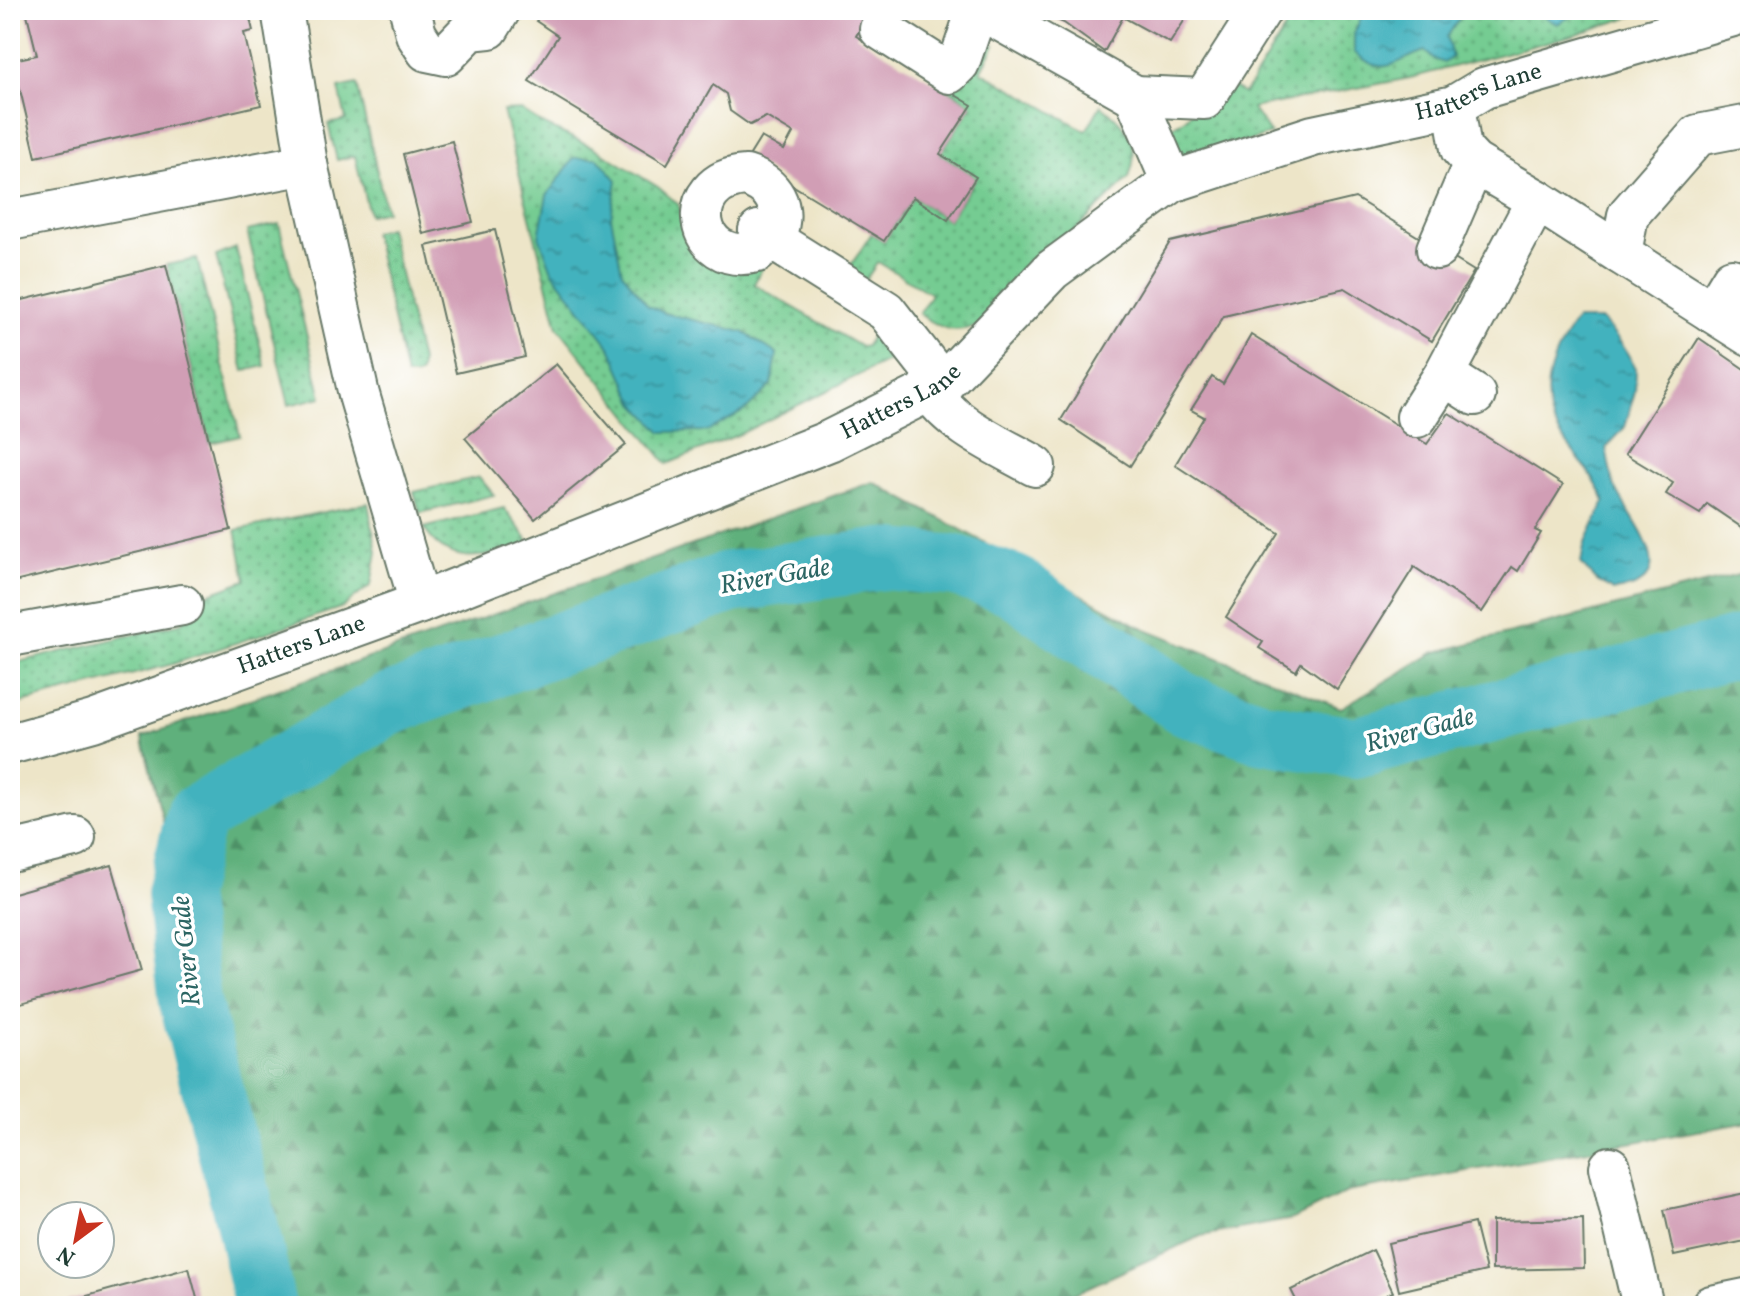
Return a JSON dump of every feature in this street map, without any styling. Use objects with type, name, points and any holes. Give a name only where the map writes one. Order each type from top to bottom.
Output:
[{"type":"street","points":[[282,10],[307,164],[359,395],[420,603]]},
{"type":"street","points":[[410,10],[416,34],[427,51],[446,55],[470,30],[489,28],[500,10]]},
{"type":"street","points":[[880,29],[949,73],[959,63],[979,10],[1135,96],[1204,99],[1261,10]]},
{"type":"street","name":"Hatters Lane","points":[[10,744],[93,721],[420,603],[829,441],[937,387],[1052,270],[1172,182],[1313,136],[1454,106],[1484,88],[1750,11]]},
{"type":"street","points":[[1135,96],[1172,182]]},
{"type":"street","points":[[1454,106],[1461,149],[1474,163],[1621,254],[1722,295],[1750,336]]},
{"type":"street","points":[[1621,254],[1628,215],[1698,135],[1750,125]]},
{"type":"street","points":[[1437,249],[1474,163]]},
{"type":"street","points":[[10,220],[307,164]]},
{"type":"street","points":[[1417,417],[1460,385],[1537,200]]},
{"type":"street","points":[[759,231],[886,311],[937,387],[938,404],[972,430],[1035,466]]},
{"type":"street","points":[[10,636],[182,605]]},
{"type":"street","points":[[10,852],[75,837]]},
{"type":"street","points":[[1610,1167],[1643,1306]]},
{"type":"street","points":[[1711,1306],[1750,1298]]},
{"type":"green space","points":[[1297,10],[1651,10],[1574,35],[1410,78],[1252,108],[1271,134],[1193,158],[1177,157],[1169,133],[1174,126],[1223,80],[1244,94]]},
{"type":"green space","points":[[981,37],[995,45],[981,71],[1086,131],[1101,105],[1125,128],[1134,156],[1128,179],[977,326],[953,330],[919,314],[931,294],[878,262],[864,282],[853,274],[851,265],[872,233],[884,241],[913,197],[948,220],[976,178],[940,154],[972,105],[939,83]]},
{"type":"green space","points":[[357,84],[386,211],[369,215],[355,156],[337,160],[328,124],[346,120],[339,88]]},
{"type":"green space","points":[[521,110],[544,125],[593,147],[658,187],[678,204],[694,248],[764,265],[754,284],[861,347],[866,346],[875,330],[899,355],[740,434],[667,464],[558,327],[503,111]]},
{"type":"green space","points":[[279,224],[322,397],[289,405],[247,231]]},
{"type":"green space","points":[[389,228],[421,361],[420,373],[416,376],[406,376],[373,232]]},
{"type":"green space","points":[[236,248],[265,366],[244,371],[216,256]]},
{"type":"green space","points":[[197,259],[240,436],[210,443],[166,265]]},
{"type":"green space","points":[[479,477],[494,495],[420,513],[414,492]]},
{"type":"green space","points":[[873,482],[1139,626],[1341,708],[1433,653],[1750,572],[1750,1122],[1347,1192],[1293,1219],[1201,1236],[1047,1306],[285,1306],[142,737]]},
{"type":"green space","points":[[368,503],[377,552],[371,585],[343,607],[173,664],[10,706],[10,664],[182,623],[191,600],[246,580],[236,530]]},
{"type":"green space","points":[[504,508],[531,544],[472,557],[446,551],[434,542],[424,528]]},
{"type":"water","points":[[1364,10],[1481,10],[1460,17],[1447,37],[1452,57],[1444,63],[1433,59],[1425,51],[1382,66],[1374,65],[1354,52],[1354,34]]},
{"type":"water","points":[[1533,10],[1582,10],[1557,24]]},
{"type":"water","points":[[574,158],[598,158],[617,180],[611,217],[622,272],[648,305],[664,313],[743,332],[777,354],[772,385],[746,410],[708,431],[662,432],[635,403],[610,347],[552,271],[539,236],[547,195]]},
{"type":"water","points":[[1576,320],[1602,320],[1636,368],[1635,391],[1625,427],[1606,448],[1615,486],[1643,536],[1652,565],[1647,577],[1635,586],[1613,591],[1594,579],[1581,563],[1584,546],[1605,501],[1590,474],[1560,434],[1548,405],[1549,375],[1560,347]]},
{"type":"building","points":[[26,10],[248,10],[253,31],[244,33],[261,105],[36,157],[13,60],[37,55]]},
{"type":"building","points":[[545,10],[871,10],[856,36],[972,105],[940,154],[976,177],[948,220],[913,197],[884,241],[748,158],[761,137],[784,150],[793,133],[766,117],[750,125],[730,111],[726,94],[713,85],[667,164],[529,81],[558,36],[536,21]]},
{"type":"building","points":[[1034,10],[1191,10],[1170,43],[1123,17],[1104,52],[1064,23]]},
{"type":"building","points":[[452,141],[473,222],[423,234],[403,154]]},
{"type":"building","points":[[1355,198],[1474,271],[1432,341],[1345,288],[1224,316],[1130,466],[1061,420],[1170,242]]},
{"type":"building","points":[[495,230],[525,357],[456,373],[426,246]]},
{"type":"building","points":[[166,265],[231,530],[10,583],[10,303]]},
{"type":"building","points":[[1251,335],[1427,444],[1449,413],[1563,485],[1535,530],[1541,533],[1518,571],[1512,567],[1482,612],[1414,567],[1337,689],[1301,663],[1296,671],[1259,648],[1263,642],[1226,617],[1279,533],[1175,465],[1204,417],[1191,410],[1212,377],[1223,384]]},
{"type":"building","points":[[1699,338],[1750,373],[1750,533],[1707,504],[1700,514],[1666,494],[1673,483],[1625,454]]},
{"type":"building","points":[[556,364],[626,445],[535,519],[465,438]]},
{"type":"building","points":[[112,865],[142,970],[10,1007],[10,894]]},
{"type":"building","points":[[1750,1192],[1750,1240],[1674,1256],[1664,1210]]},
{"type":"building","points":[[1583,1219],[1584,1268],[1492,1270],[1492,1221]]},
{"type":"building","points":[[1474,1223],[1486,1271],[1399,1291],[1388,1243]]},
{"type":"building","points":[[1373,1250],[1393,1292],[1365,1306],[1299,1306],[1291,1290]]},
{"type":"building","points":[[189,1268],[199,1306],[54,1306],[54,1305]]},
{"type":"waterway","name":"River Gade","points":[[265,1306],[190,1002],[177,894],[196,816],[388,705],[730,582],[883,559],[957,566],[1013,585],[1184,704],[1264,733],[1355,748],[1750,644]]}]
